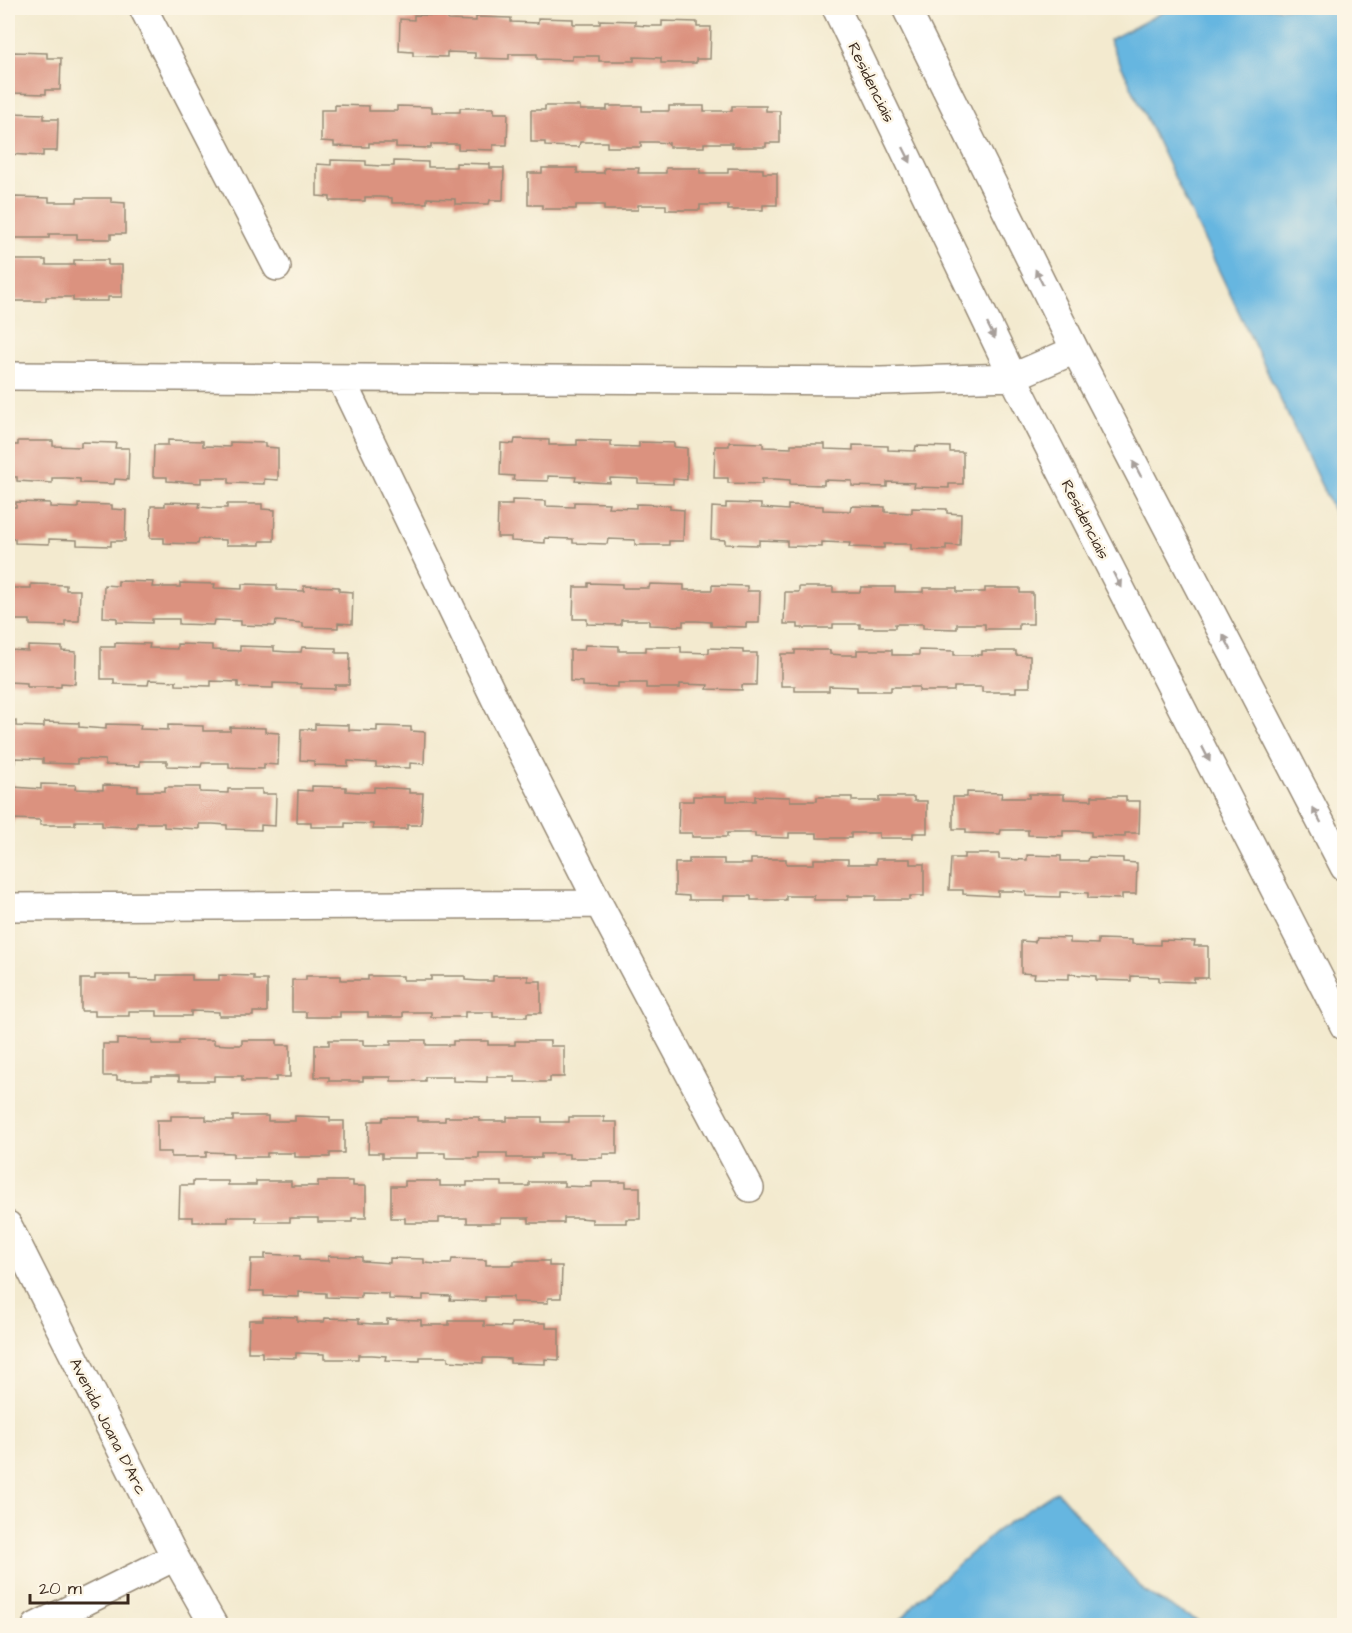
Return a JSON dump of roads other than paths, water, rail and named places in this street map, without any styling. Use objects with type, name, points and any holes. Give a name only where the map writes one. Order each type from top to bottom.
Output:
[{"type":"street","points":[[143,8],[277,267]]},
{"type":"street","name":"Residenciais","points":[[836,8],[1013,377],[1344,1026]]},
{"type":"street","points":[[906,8],[1075,350],[1344,867]]},
{"type":"street","points":[[8,376],[881,381],[1013,377],[1075,350]]},
{"type":"street","points":[[341,379],[491,691],[599,904],[750,1188]]},
{"type":"street","points":[[8,907],[599,904]]},
{"type":"street","name":"Avenida Joana D'Arc","points":[[8,1225],[175,1557],[214,1626]]},
{"type":"street","points":[[36,1626],[175,1557]]},
{"type":"water","points":[[1171,8],[1344,8],[1344,533],[1109,40]]},
{"type":"water","points":[[1057,1491],[1145,1592],[1204,1625],[896,1625],[920,1598],[996,1531]]}]
